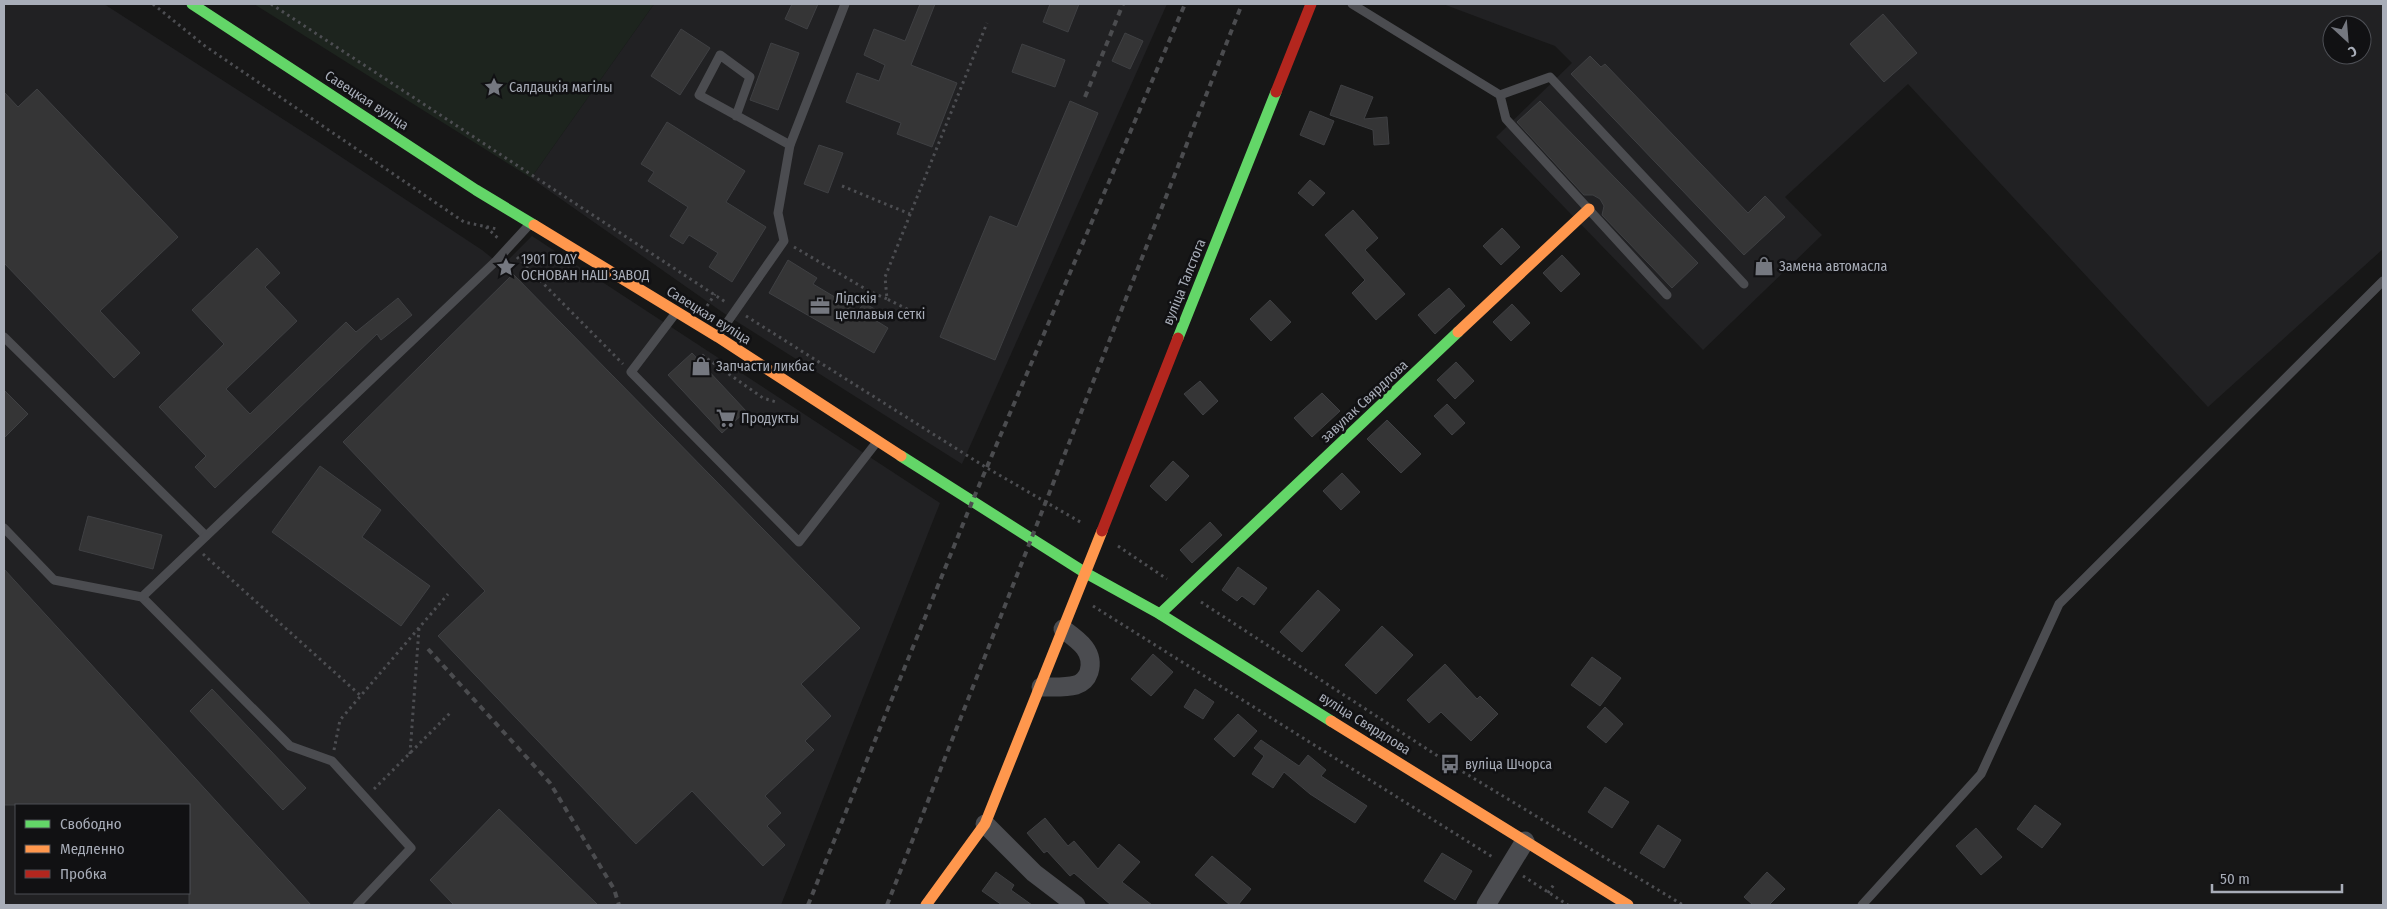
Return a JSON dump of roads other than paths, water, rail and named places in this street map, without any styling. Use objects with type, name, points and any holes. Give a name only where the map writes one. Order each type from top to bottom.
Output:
[{"type":"main road","name":"Савецкая вуліца","points":[[192,4],[476,190],[718,337],[1084,572]]},
{"type":"main road","name":"вуліца Талстога","points":[[926,905],[985,824],[1311,4]]},
{"type":"main road","name":"завулак Свярдлова","points":[[1160,614],[1589,209]]},
{"type":"main road","name":"вуліца Свярдлова","points":[[1084,572],[1160,614],[1628,905]]},
{"type":"street","points":[[1041,687],[1077,684],[1088,677],[1092,664],[1089,652],[1079,641],[1063,629]]},
{"type":"street","points":[[985,824],[1034,873],[1076,905]]},
{"type":"street","points":[[1486,905],[1525,841]]},
{"type":"lane","points":[[718,337],[784,241],[778,213],[790,145],[845,4]]},
{"type":"lane","points":[[1352,4],[1500,95],[1506,119],[1667,295]]},
{"type":"lane","points":[[736,116],[750,77],[720,55],[699,95],[736,116],[790,145]]},
{"type":"lane","points":[[1500,95],[1550,77],[1744,284]]},
{"type":"lane","points":[[142,597],[508,248],[530,223]]},
{"type":"lane","points":[[1862,905],[1980,774],[2059,604],[2383,281]]},
{"type":"lane","points":[[676,312],[631,372],[799,542],[878,441]]},
{"type":"lane","points":[[4,337],[206,536]]},
{"type":"lane","points":[[4,528],[54,580],[142,597],[290,746],[332,760],[411,848],[357,905]]},
{"type":"railway","points":[[1085,97],[1123,4]]},
{"type":"railway","points":[[808,905],[972,502],[1185,4]]},
{"type":"railway","points":[[887,905],[1242,4]]},
{"type":"railway","points":[[428,649],[550,783],[614,889],[619,905]]},
{"type":"place","name":"Салдацкія магілы","points":[[494,87]]},
{"type":"place","name":"Замена автомасла","points":[[1764,266]]},
{"type":"place","name":"1901 ΓΟΔΥ ОСНОВАН НАШ ЗАВОД","points":[[506,267]]},
{"type":"place","name":"Лідскія цеплавыя сеткі","points":[[820,306]]},
{"type":"place","name":"Запчасти ликбас","points":[[701,366]]},
{"type":"place","name":"Продукты","points":[[726,418]]},
{"type":"place","name":"вуліца Шчорса","points":[[1450,764]]}]
